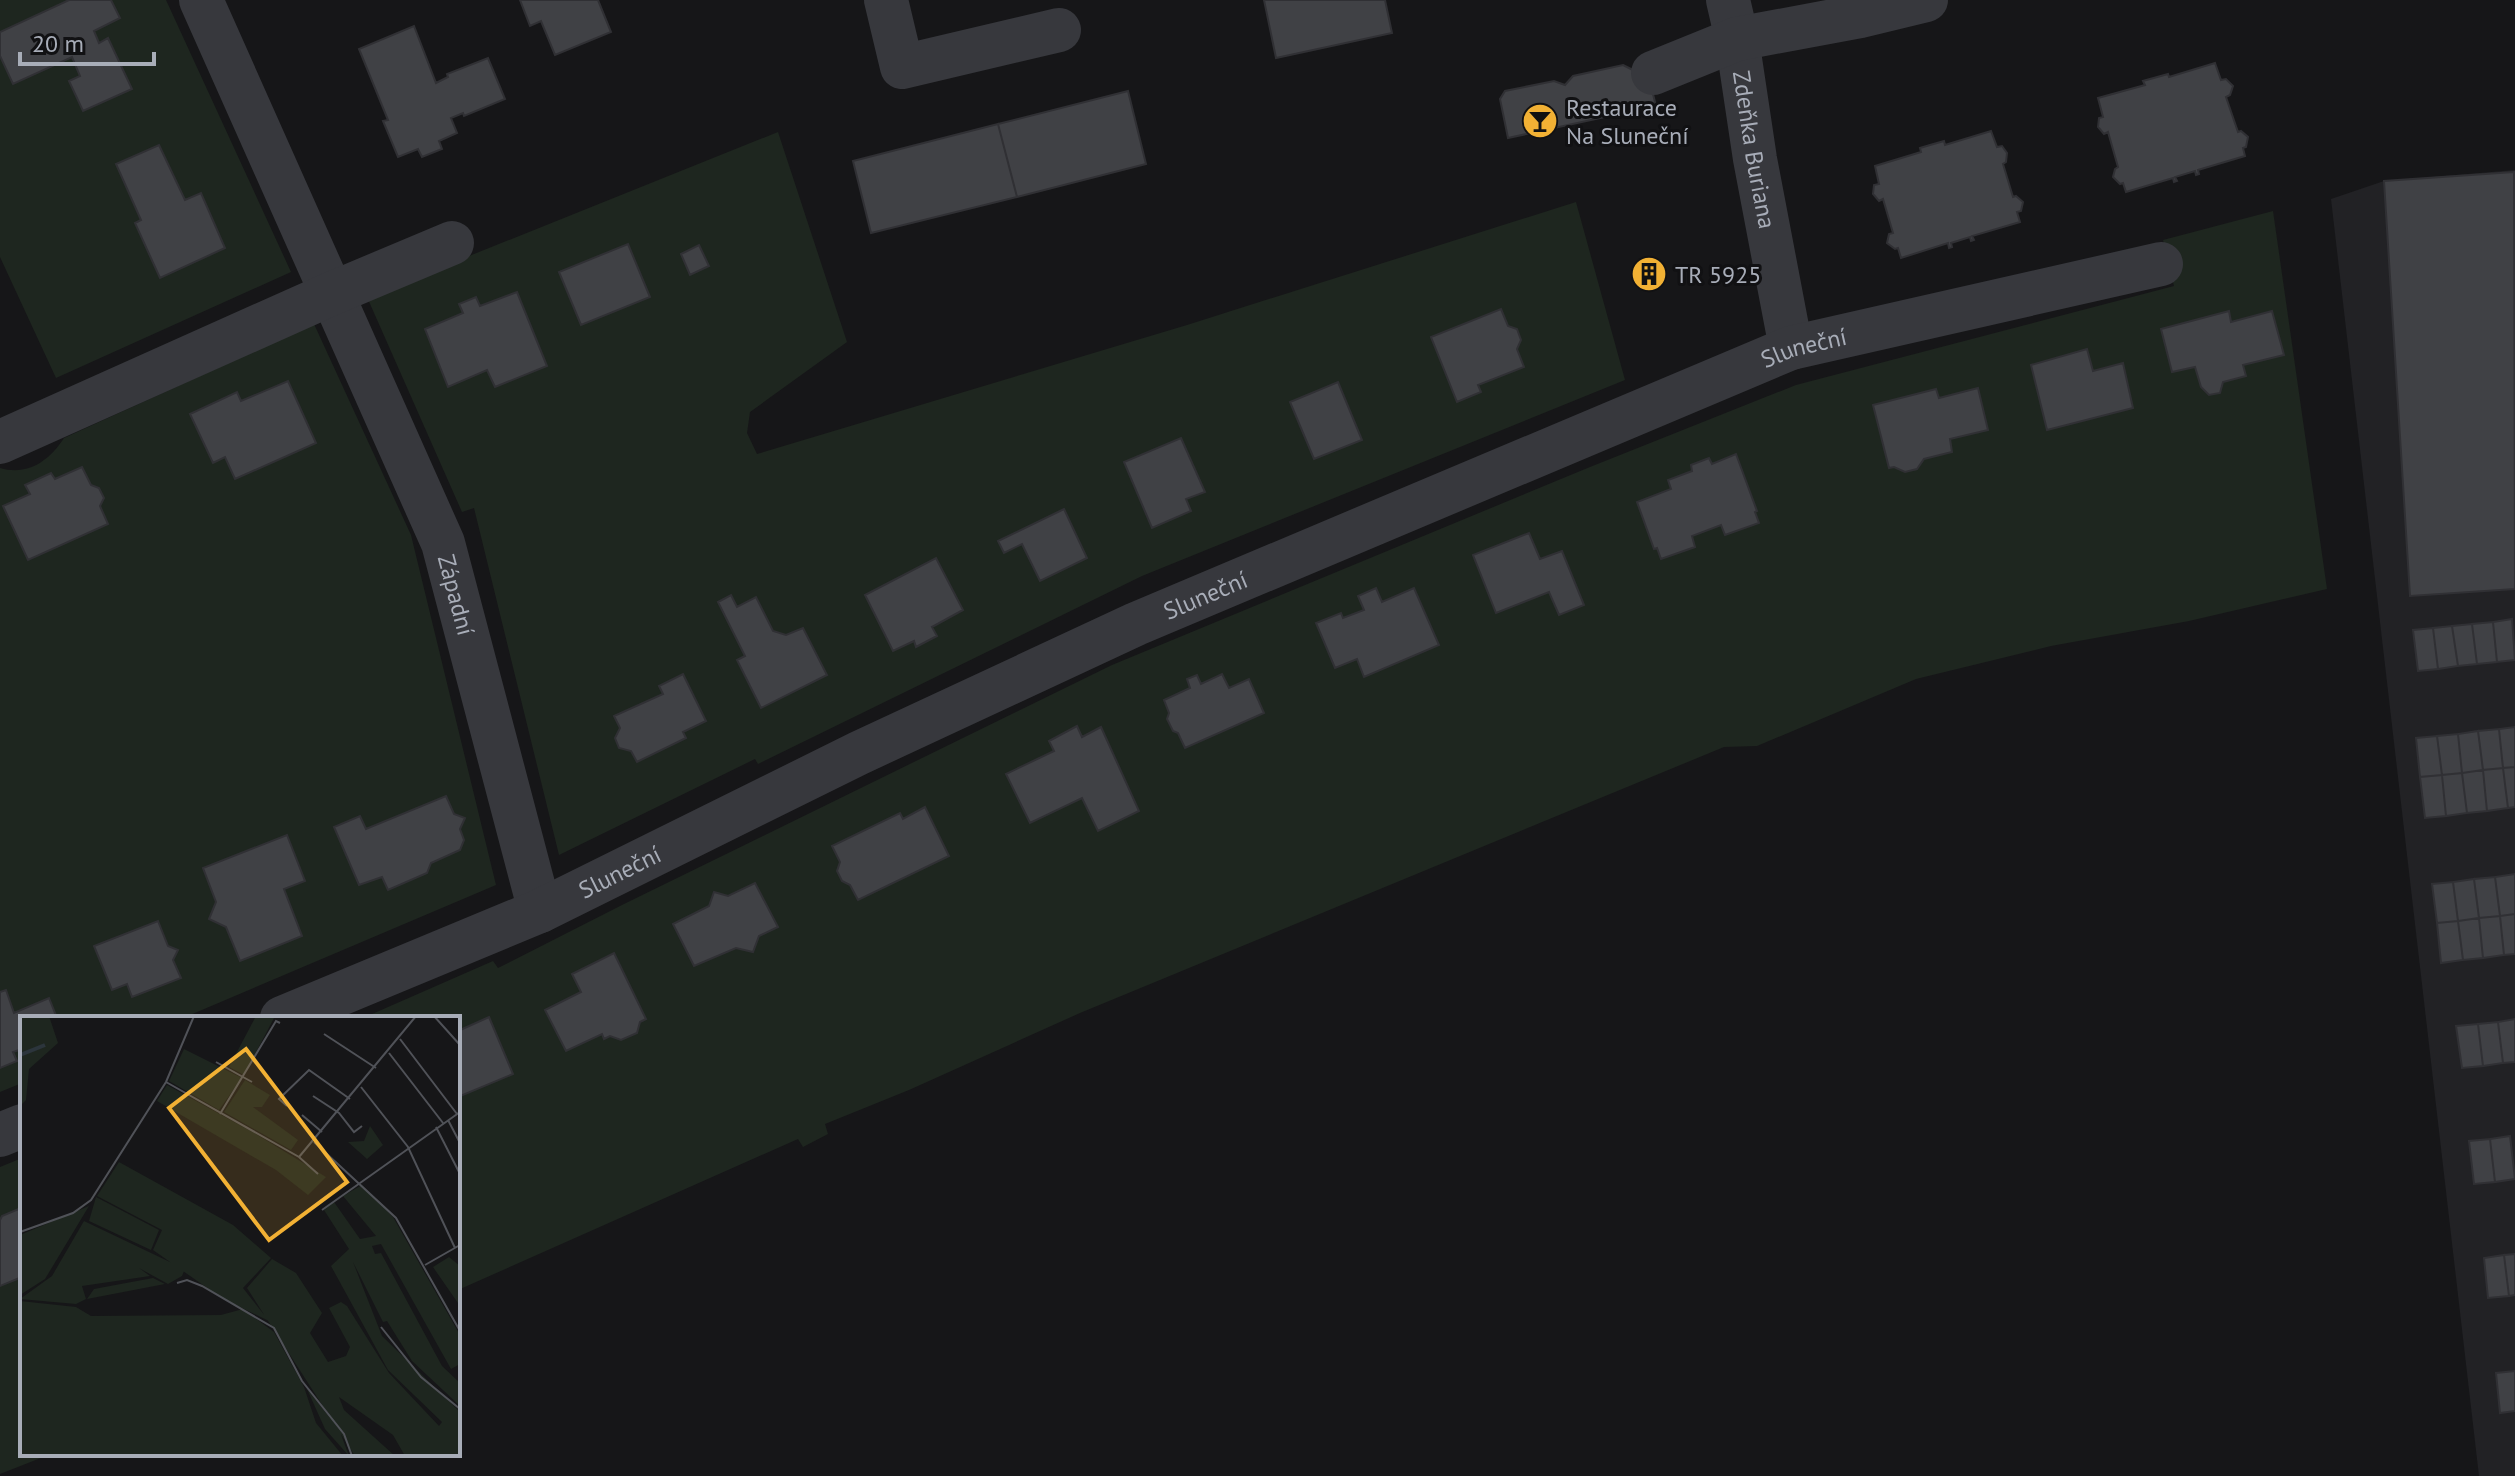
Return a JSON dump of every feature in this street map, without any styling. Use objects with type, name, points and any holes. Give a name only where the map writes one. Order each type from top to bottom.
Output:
[{"type":"street","name":"Západní","points":[[201,0],[443,543],[540,911]]},
{"type":"street","points":[[886,0],[902,67],[1059,30]]},
{"type":"street","points":[[1653,73],[1732,19],[1860,16],[1926,0]]},
{"type":"street","name":"Zdeňka Buriana","points":[[1732,19],[1791,348]]},
{"type":"street","points":[[0,442],[452,243]]},
{"type":"street","name":"Sluneční","points":[[287,1016],[540,911],[859,753],[1136,624],[1791,348],[2161,264]]},
{"type":"street","points":[[0,1135],[20,1127]]},
{"type":"shaded area","points":[[0,0],[166,0],[291,272],[56,378],[0,257]]},
{"type":"shaded area","points":[[778,132],[847,342],[750,412],[747,433],[757,454],[1187,325],[1576,202],[1625,380],[1142,576],[758,764],[755,759],[559,855],[474,508],[462,512],[367,297]]},
{"type":"shaded area","points":[[2515,170],[2515,1476],[2479,1476],[2331,199],[2384,181]]},
{"type":"shaded area","points":[[2273,211],[2327,589],[2189,621],[2051,646],[1916,679],[1757,746],[1724,747],[1080,1013],[825,1124],[828,1134],[803,1147],[798,1139],[460,1289],[460,1016],[368,1016],[493,961],[498,968],[1112,665],[1590,467],[1796,385],[2174,286],[2163,240]]},
{"type":"shaded area","points":[[314,324],[411,535],[496,885],[188,1016],[20,1016],[20,1084],[0,1092],[0,468],[20,470],[37,465],[52,454],[64,438]]},
{"type":"shaded area","points":[[20,1159],[20,1456],[46,1456],[0,1474],[0,1167]]},
{"type":"building","points":[[69,0],[111,0],[120,18],[94,31],[99,43],[108,38],[132,89],[83,111],[69,81],[80,76],[72,57],[13,84],[0,56],[0,32]]},
{"type":"building","points":[[520,0],[598,0],[611,32],[555,55],[541,21],[530,26]]},
{"type":"building","points":[[1264,0],[1385,0],[1392,33],[1276,58]]},
{"type":"building","points":[[414,26],[436,83],[448,77],[447,74],[488,58],[505,99],[464,116],[463,113],[451,118],[457,133],[439,141],[442,149],[422,157],[418,149],[398,157],[383,121],[388,120],[359,49]]},
{"type":"building","points":[[2215,63],[2221,80],[2226,79],[2233,86],[2226,97],[2238,132],[2248,137],[2243,148],[2245,156],[2198,170],[2199,174],[2196,175],[2195,171],[2175,177],[2177,181],[2174,182],[2173,178],[2126,192],[2123,183],[2120,184],[2113,177],[2118,167],[2108,132],[2104,134],[2098,127],[2099,118],[2103,117],[2098,98],[2145,85],[2143,81],[2168,74],[2169,77]]},
{"type":"building","points":[[1623,65],[1649,78],[1656,106],[1508,138],[1500,99],[1505,91],[1554,81],[1565,85],[1573,76]]},
{"type":"building","points":[[1128,91],[1146,164],[1017,197],[998,124]]},
{"type":"building","points":[[998,124],[1017,197],[871,233],[853,161]]},
{"type":"building","points":[[1991,131],[1997,147],[2002,146],[2007,153],[2003,164],[2013,197],[2023,202],[2021,211],[2017,212],[2020,222],[1972,236],[1974,240],[1971,241],[1970,237],[1951,243],[1952,247],[1949,248],[1948,243],[1901,258],[1898,248],[1887,243],[1889,234],[1893,233],[1883,199],[1879,201],[1873,194],[1874,185],[1879,184],[1875,166],[1921,152],[1920,148],[1944,141],[1945,145]]},
{"type":"building","points":[[159,145],[185,200],[201,193],[225,248],[160,278],[135,223],[141,220],[116,164]]},
{"type":"building","points":[[2514,172],[2515,589],[2410,596],[2384,181]]},
{"type":"building","points":[[628,244],[650,297],[581,325],[559,272]]},
{"type":"building","points":[[699,245],[709,266],[690,275],[681,254]]},
{"type":"building","name":"TR 5925","points":[[1655,260],[1661,283],[1643,287],[1638,264]]},
{"type":"building","points":[[517,292],[547,366],[495,387],[487,370],[448,387],[425,329],[463,313],[459,304],[476,297],[480,306]]},
{"type":"building","points":[[1501,309],[1508,326],[1517,329],[1521,340],[1517,349],[1524,367],[1478,385],[1481,392],[1457,402],[1431,337]]},
{"type":"building","points":[[2229,311],[2231,322],[2272,311],[2284,355],[2243,365],[2246,376],[2223,382],[2220,393],[2209,395],[2201,387],[2195,367],[2172,372],[2161,329]]},
{"type":"building","points":[[2087,349],[2093,371],[2123,363],[2133,408],[2047,430],[2031,365]]},
{"type":"building","points":[[288,381],[316,443],[235,479],[225,457],[213,463],[190,414],[237,392],[241,401]]},
{"type":"building","points":[[1338,382],[1362,440],[1314,459],[1290,402]]},
{"type":"building","points":[[1978,388],[1988,430],[1950,439],[1952,452],[1924,459],[1917,469],[1905,472],[1889,468],[1873,405],[1936,389],[1939,398]]},
{"type":"building","points":[[1181,438],[1205,492],[1186,499],[1191,511],[1152,528],[1124,462]]},
{"type":"building","points":[[1736,454],[1759,523],[1725,535],[1721,525],[1692,536],[1695,547],[1661,559],[1657,548],[1654,549],[1637,502],[1671,489],[1668,480],[1692,471],[1691,465],[1709,458],[1712,464]]},
{"type":"building","points":[[82,467],[91,485],[99,488],[104,498],[100,506],[108,524],[28,560],[3,506],[30,494],[25,485],[51,473],[55,479]]},
{"type":"building","points":[[1064,509],[1087,558],[1040,581],[1022,544],[1004,553],[998,541]]},
{"type":"building","points":[[1529,533],[1540,559],[1562,551],[1584,605],[1559,615],[1549,592],[1496,613],[1473,555]]},
{"type":"building","points":[[936,558],[963,610],[932,627],[937,636],[916,647],[914,641],[893,651],[865,595]]},
{"type":"building","points":[[1376,588],[1382,602],[1414,588],[1439,645],[1364,677],[1357,659],[1335,668],[1316,623],[1341,613],[1343,618],[1364,610],[1358,596]]},
{"type":"building","points":[[731,595],[737,607],[756,597],[773,631],[786,635],[803,628],[827,675],[761,708],[737,660],[745,656],[718,602]]},
{"type":"building","points":[[2512,619],[2515,660],[2497,662],[2493,622]]},
{"type":"building","points":[[2493,622],[2497,662],[2477,664],[2472,624]]},
{"type":"building","points":[[2472,624],[2477,664],[2458,666],[2452,626]]},
{"type":"building","points":[[2452,626],[2458,666],[2438,669],[2433,628]]},
{"type":"building","points":[[2433,628],[2438,669],[2418,671],[2413,630]]},
{"type":"building","points":[[683,674],[706,721],[683,732],[686,738],[637,762],[631,751],[619,748],[615,738],[620,728],[614,716],[663,694],[659,686]]},
{"type":"building","points":[[1222,674],[1229,688],[1249,679],[1264,713],[1185,748],[1167,719],[1169,713],[1164,700],[1190,688],[1187,679],[1197,675],[1201,684]]},
{"type":"building","points":[[1077,726],[1082,737],[1101,727],[1139,811],[1098,831],[1082,798],[1030,823],[1006,774],[1054,751],[1049,741]]},
{"type":"building","points":[[2515,727],[2515,767],[2503,768],[2499,729]]},
{"type":"building","points":[[2499,729],[2503,768],[2483,770],[2478,731]]},
{"type":"building","points":[[2478,731],[2483,770],[2462,773],[2458,734]]},
{"type":"building","points":[[2458,734],[2462,773],[2442,775],[2437,736]]},
{"type":"building","points":[[2437,736],[2442,775],[2420,777],[2416,738]]},
{"type":"building","points":[[2515,767],[2515,807],[2508,808],[2503,768]]},
{"type":"building","points":[[2503,768],[2508,808],[2487,811],[2483,770]]},
{"type":"building","points":[[2483,770],[2487,811],[2467,813],[2462,773]]},
{"type":"building","points":[[2462,773],[2467,813],[2446,816],[2442,775]]},
{"type":"building","points":[[2442,775],[2446,816],[2425,818],[2420,777]]},
{"type":"building","points":[[446,796],[454,814],[465,818],[460,829],[464,840],[460,850],[431,863],[427,873],[388,890],[382,877],[359,885],[334,827],[360,816],[366,829]]},
{"type":"building","points":[[925,807],[949,856],[858,900],[837,871],[840,862],[832,846],[900,813],[903,819]]},
{"type":"building","points":[[287,835],[305,881],[284,889],[302,936],[240,961],[226,927],[209,919],[216,902],[203,868]]},
{"type":"building","points":[[2515,874],[2515,914],[2500,916],[2495,877]]},
{"type":"building","points":[[2495,877],[2500,916],[2479,918],[2474,879]]},
{"type":"building","points":[[2474,879],[2479,918],[2458,921],[2453,882]]},
{"type":"building","points":[[2453,882],[2458,921],[2437,923],[2432,884]]},
{"type":"building","points":[[755,883],[778,927],[759,936],[753,952],[736,948],[694,966],[673,924],[709,906],[714,892],[728,896]]},
{"type":"building","points":[[2515,914],[2515,954],[2504,955],[2500,916]]},
{"type":"building","points":[[2500,916],[2504,955],[2483,958],[2479,918]]},
{"type":"building","points":[[2479,918],[2483,958],[2463,960],[2458,921]]},
{"type":"building","points":[[158,921],[168,946],[178,950],[173,960],[181,978],[132,997],[127,984],[112,990],[94,946]]},
{"type":"building","points":[[2458,921],[2463,960],[2441,963],[2437,923]]},
{"type":"building","points":[[614,953],[646,1019],[640,1022],[637,1033],[621,1040],[610,1036],[604,1039],[602,1034],[566,1051],[545,1010],[581,992],[572,974]]},
{"type":"building","points":[[6,990],[14,1013],[49,998],[56,1016],[20,1016],[20,1050],[13,1052],[17,1061],[0,1068],[0,992]]},
{"type":"building","points":[[489,1017],[513,1074],[460,1096],[460,1030]]},
{"type":"building","points":[[2515,1019],[2515,1062],[2503,1063],[2498,1022]]},
{"type":"building","points":[[2498,1022],[2503,1063],[2483,1066],[2478,1024]]},
{"type":"building","points":[[2478,1024],[2483,1066],[2462,1068],[2456,1026]]},
{"type":"building","points":[[2510,1136],[2515,1179],[2495,1182],[2490,1139]]},
{"type":"building","points":[[2490,1139],[2495,1182],[2474,1184],[2469,1141]]},
{"type":"building","points":[[20,1208],[20,1278],[0,1286],[0,1220],[2,1216]]},
{"type":"building","points":[[2515,1254],[2515,1295],[2509,1296],[2504,1255]]},
{"type":"building","points":[[2504,1255],[2509,1296],[2488,1298],[2484,1258]]},
{"type":"building","points":[[2515,1371],[2515,1411],[2500,1413],[2496,1373]]},
{"type":"place","name":"Restaurace Na Sluneční","points":[[1540,121]]},
{"type":"place","name":"TR 5925","points":[[1649,274]]}]
